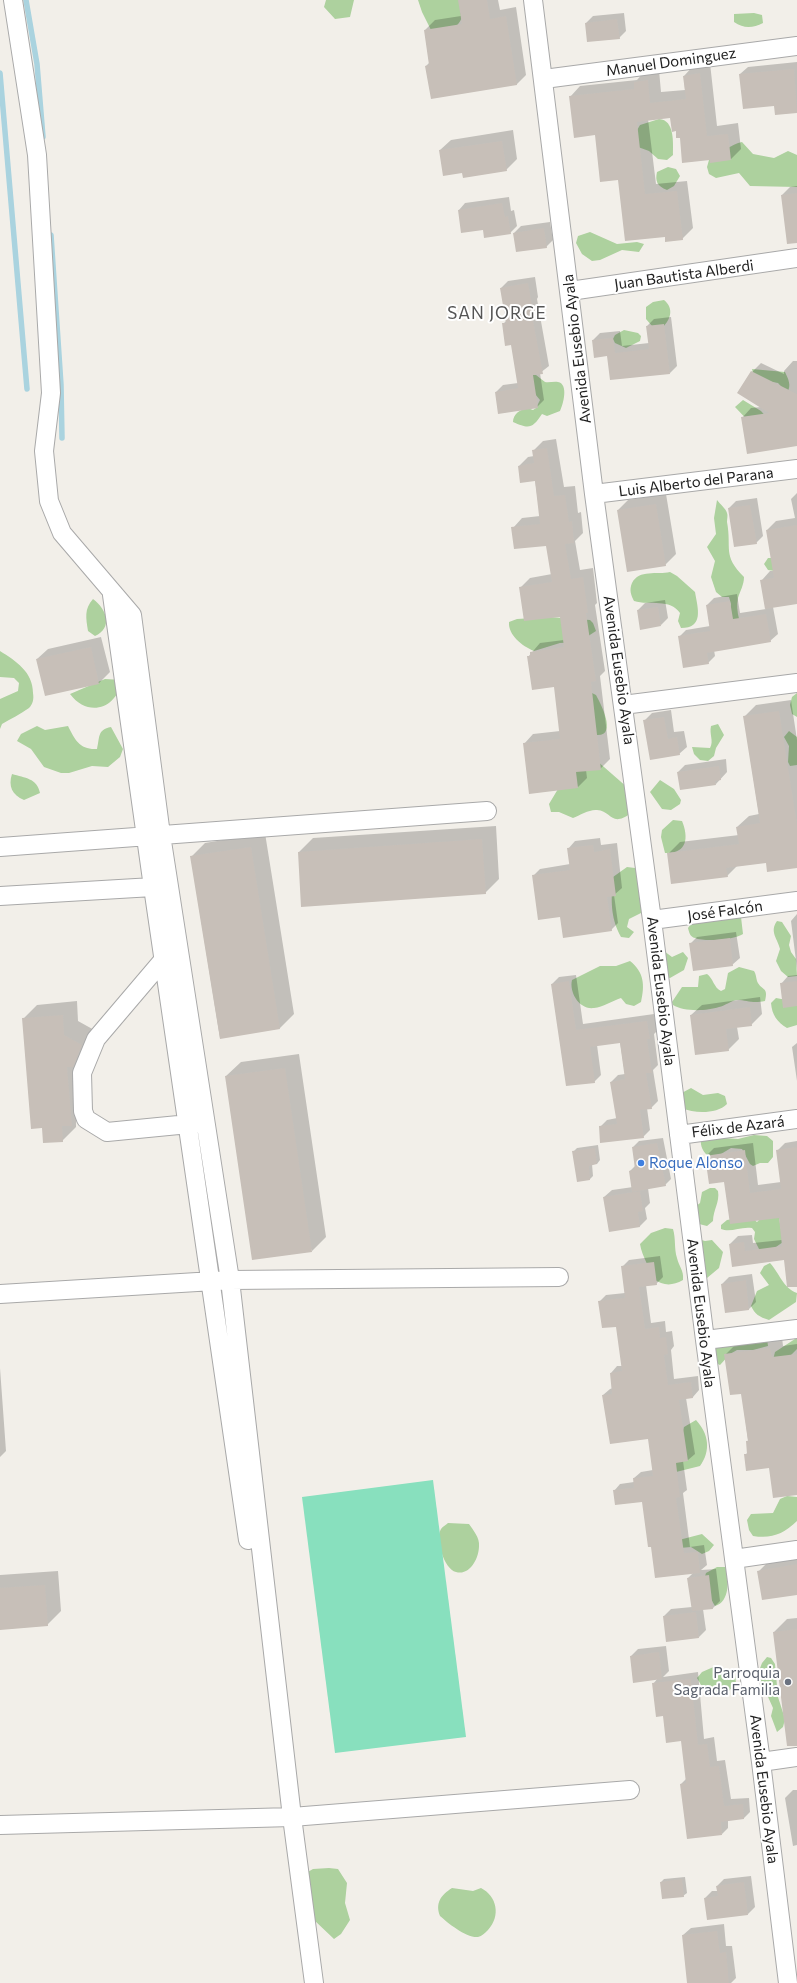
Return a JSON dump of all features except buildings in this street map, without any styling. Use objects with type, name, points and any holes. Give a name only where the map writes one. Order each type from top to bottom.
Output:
[{"type":"street","points":[[13,0],[37,155],[51,393],[44,451],[49,501],[62,533],[112,594],[132,615],[154,836],[153,886],[210,1282],[292,1817]]},
{"type":"street","name":"Avenida Eusebio Ayala","points":[[533,0],[544,79],[594,494],[624,705],[705,1340],[761,1762],[788,1983]]},
{"type":"street","name":"Manuel Dominguez","points":[[544,79],[797,46]]},
{"type":"street","name":"Juan Bautista Alberdi","points":[[570,291],[797,258]]},
{"type":"street","name":"Luis Alberto del Parana","points":[[594,494],[797,469]]},
{"type":"street","points":[[112,594],[206,1122],[230,1280],[292,1817],[314,1983]]},
{"type":"street","points":[[624,705],[797,683]]},
{"type":"street","points":[[0,847],[487,811]]},
{"type":"street","points":[[0,896],[153,886]]},
{"type":"street","name":"José Falcón","points":[[652,920],[797,901]]},
{"type":"street","points":[[164,960],[96,1039],[82,1073],[83,1111],[86,1119],[107,1132],[206,1122]]},
{"type":"street","name":"Félix de Azará","points":[[679,1135],[797,1119]]},
{"type":"street","points":[[0,1294],[230,1280],[559,1277]]},
{"type":"street","points":[[705,1340],[797,1329]]},
{"type":"street","points":[[734,1558],[797,1550]]},
{"type":"street","points":[[761,1762],[797,1758]]},
{"type":"street","points":[[0,1825],[292,1817],[630,1790]]},
{"type":"green space","points":[[326,0],[354,0],[350,17],[335,19],[324,7]]},
{"type":"green space","points":[[418,0],[466,0],[462,16],[458,24],[449,29],[433,34]]},
{"type":"green space","points":[[754,13],[762,15],[763,23],[748,27],[741,26],[734,22],[734,14]]},
{"type":"green space","points":[[659,119],[668,123],[672,133],[673,155],[667,160],[658,159],[649,151],[638,147],[636,132],[640,125]]},
{"type":"green space","points":[[742,142],[753,154],[774,158],[788,151],[797,155],[797,187],[750,186],[739,173],[716,178],[709,174],[707,167],[709,160],[730,147]]},
{"type":"green space","points":[[668,167],[676,169],[680,176],[674,186],[667,190],[659,185],[656,178],[657,172]]},
{"type":"green space","points":[[590,232],[617,244],[637,242],[644,244],[639,252],[622,250],[600,260],[592,261],[582,254],[576,243],[578,236]]},
{"type":"green space","points":[[664,300],[669,306],[670,310],[668,321],[663,327],[652,326],[646,319],[646,307],[653,302]]},
{"type":"green space","points":[[624,330],[638,333],[641,336],[640,341],[626,348],[615,343],[613,339],[615,335]]},
{"type":"green space","points":[[752,369],[785,372],[789,385],[787,393],[778,383],[762,380],[753,373]]},
{"type":"green space","points":[[532,375],[536,375],[545,382],[558,382],[563,387],[564,395],[560,411],[547,416],[542,414],[533,425],[523,426],[513,422],[513,419],[520,411],[526,409],[533,410],[536,408],[540,400],[535,394]]},
{"type":"green space","points":[[743,400],[761,411],[769,420],[754,427],[735,407]]},
{"type":"green space","points":[[717,500],[727,514],[730,557],[744,577],[743,585],[738,598],[737,608],[746,638],[730,622],[731,604],[729,597],[722,597],[716,592],[711,577],[715,561],[707,547],[716,534],[714,518]]},
{"type":"green space","points":[[768,558],[782,558],[789,573],[768,570],[764,564]]},
{"type":"green space","points":[[670,572],[677,576],[695,592],[698,616],[693,625],[688,627],[681,628],[678,621],[680,613],[676,608],[665,604],[634,601],[631,595],[632,583],[639,576],[649,573]]},
{"type":"green space","points":[[93,599],[102,608],[106,618],[106,623],[101,633],[95,636],[88,631],[86,618],[88,606]]},
{"type":"green space","points":[[549,617],[590,620],[596,631],[579,642],[560,643],[534,651],[517,640],[513,636],[509,627],[509,622],[517,619]]},
{"type":"green space","points":[[0,651],[17,663],[27,673],[32,686],[33,697],[29,708],[2,724],[0,729],[0,699],[18,691],[19,683],[14,678],[0,677]]},
{"type":"green space","points":[[105,679],[122,680],[119,690],[114,698],[108,704],[101,707],[93,708],[85,706],[70,694]]},
{"type":"green space","points":[[586,690],[596,695],[604,712],[607,726],[606,731],[603,734],[596,735]]},
{"type":"green space","points":[[797,693],[797,717],[792,714],[790,705],[792,697]]},
{"type":"green space","points":[[718,724],[724,735],[716,748],[714,756],[708,761],[700,760],[694,754],[692,747],[710,748],[712,743],[711,726]]},
{"type":"green space","points":[[37,726],[45,730],[68,726],[73,736],[82,746],[91,749],[97,749],[101,732],[111,727],[123,749],[120,757],[108,767],[92,766],[69,773],[61,773],[44,767],[31,749],[17,741],[21,734]]},
{"type":"green space","points":[[789,731],[797,737],[797,765],[790,766],[788,762],[789,746],[784,737]]},
{"type":"green space","points":[[596,760],[628,788],[631,813],[619,819],[615,819],[602,811],[597,810],[588,811],[573,818],[559,812],[551,812],[549,804],[561,784],[558,777]]},
{"type":"green space","points":[[12,774],[33,781],[40,793],[24,800],[16,796],[12,790],[10,782]]},
{"type":"green space","points":[[660,780],[674,789],[681,800],[680,804],[671,810],[662,809],[650,792]]},
{"type":"green space","points":[[673,820],[682,821],[685,833],[684,844],[678,851],[665,853],[661,837],[662,830]]},
{"type":"green space","points":[[627,867],[635,868],[641,872],[643,912],[629,919],[627,927],[634,932],[629,938],[621,937],[617,930],[612,908],[613,877]]},
{"type":"green space","points":[[696,917],[741,917],[743,934],[733,938],[719,940],[705,940],[692,937],[688,928]]},
{"type":"green space","points":[[777,921],[782,922],[791,936],[789,945],[791,952],[796,959],[797,976],[788,977],[781,971],[776,961],[780,949],[774,932]]},
{"type":"green space","points":[[664,951],[672,957],[683,952],[688,958],[684,970],[670,978],[665,977]]},
{"type":"green space","points":[[630,961],[635,965],[641,974],[643,990],[641,1002],[634,1006],[626,1004],[621,998],[601,1006],[589,1008],[584,1006],[576,999],[572,990],[572,980],[600,966],[616,966]]},
{"type":"green space","points":[[739,967],[754,971],[757,981],[766,993],[765,1001],[750,1002],[735,1000],[721,1006],[702,1010],[683,1009],[673,1005],[672,1002],[682,987],[698,987],[699,976],[707,974],[721,991],[725,989],[728,973]]},
{"type":"green space","points":[[776,998],[792,1001],[797,1000],[797,1025],[787,1028],[778,1021],[774,1015],[771,1003]]},
{"type":"green space","points":[[691,1088],[703,1095],[718,1093],[725,1096],[727,1104],[718,1110],[706,1112],[682,1108],[678,1095]]},
{"type":"green space","points":[[754,1135],[767,1136],[773,1141],[773,1157],[768,1163],[760,1163],[753,1166],[750,1164],[742,1149],[731,1148],[721,1154],[709,1157],[701,1144],[701,1139],[709,1137],[738,1139]]},
{"type":"green space","points":[[710,1188],[715,1188],[718,1191],[718,1199],[713,1221],[707,1226],[699,1224],[694,1208],[700,1203],[702,1192]]},
{"type":"green space","points":[[749,1216],[757,1222],[763,1216],[779,1217],[783,1242],[776,1247],[761,1253],[754,1239],[755,1232],[752,1228],[729,1230],[721,1229],[721,1225],[727,1220]]},
{"type":"green space","points":[[665,1228],[673,1229],[676,1255],[683,1277],[683,1280],[672,1284],[664,1284],[653,1279],[642,1253],[640,1244],[651,1233]]},
{"type":"green space","points":[[698,1239],[705,1241],[712,1240],[723,1252],[719,1268],[707,1278],[701,1272]]},
{"type":"green space","points":[[770,1263],[788,1288],[797,1293],[796,1302],[769,1320],[758,1315],[751,1306],[757,1291],[769,1285],[760,1273],[764,1266]]},
{"type":"green space","points":[[767,1338],[768,1346],[753,1350],[737,1350],[730,1354],[720,1365],[713,1362],[715,1350],[719,1344]]},
{"type":"green space","points":[[797,1339],[797,1349],[790,1356],[773,1360],[775,1352]]},
{"type":"green space","points":[[696,1420],[704,1431],[706,1437],[707,1449],[704,1460],[700,1466],[676,1472],[666,1450],[680,1442],[684,1427]]},
{"type":"green space","points":[[433,1480],[466,1737],[335,1753],[302,1497]]},
{"type":"green space","points":[[787,1496],[797,1497],[797,1521],[782,1532],[772,1536],[753,1536],[749,1530],[747,1520],[751,1514],[773,1513],[780,1499]]},
{"type":"green space","points":[[448,1523],[469,1524],[476,1534],[479,1543],[479,1551],[473,1565],[461,1573],[452,1570],[444,1560],[440,1546],[439,1534],[442,1528]]},
{"type":"green space","points":[[702,1534],[714,1545],[709,1551],[702,1554],[691,1547],[680,1548],[679,1540]]},
{"type":"green space","points":[[717,1567],[726,1567],[728,1584],[726,1595],[720,1604],[715,1606],[707,1590],[705,1577],[706,1573]]},
{"type":"green space","points":[[767,1657],[771,1658],[775,1664],[778,1697],[785,1719],[783,1727],[777,1732],[771,1716],[773,1708],[760,1679],[759,1671],[762,1663]]},
{"type":"green space","points":[[718,1665],[735,1675],[736,1683],[728,1692],[716,1697],[701,1685],[697,1678],[702,1672]]},
{"type":"green space","points":[[313,1869],[338,1869],[347,1883],[345,1903],[350,1920],[341,1934],[334,1939],[293,1900],[302,1888],[306,1873]]},
{"type":"green space","points":[[452,1888],[473,1891],[481,1888],[491,1896],[494,1901],[496,1913],[495,1919],[488,1930],[482,1935],[473,1937],[468,1935],[458,1930],[440,1916],[438,1907],[440,1900]]},
{"type":"waterway","points":[[26,0],[37,64],[43,137]]},
{"type":"waterway","points":[[0,73],[27,389]]},
{"type":"waterway","points":[[51,235],[61,385],[62,438]]},
{"type":"place","name":"Roque Alonso","points":[[641,1163]]},
{"type":"place","name":"Parroquia Sagrada Familia","points":[[788,1682]]},
{"type":"district","name":"SAN JORGE","points":[[497,313]]}]
